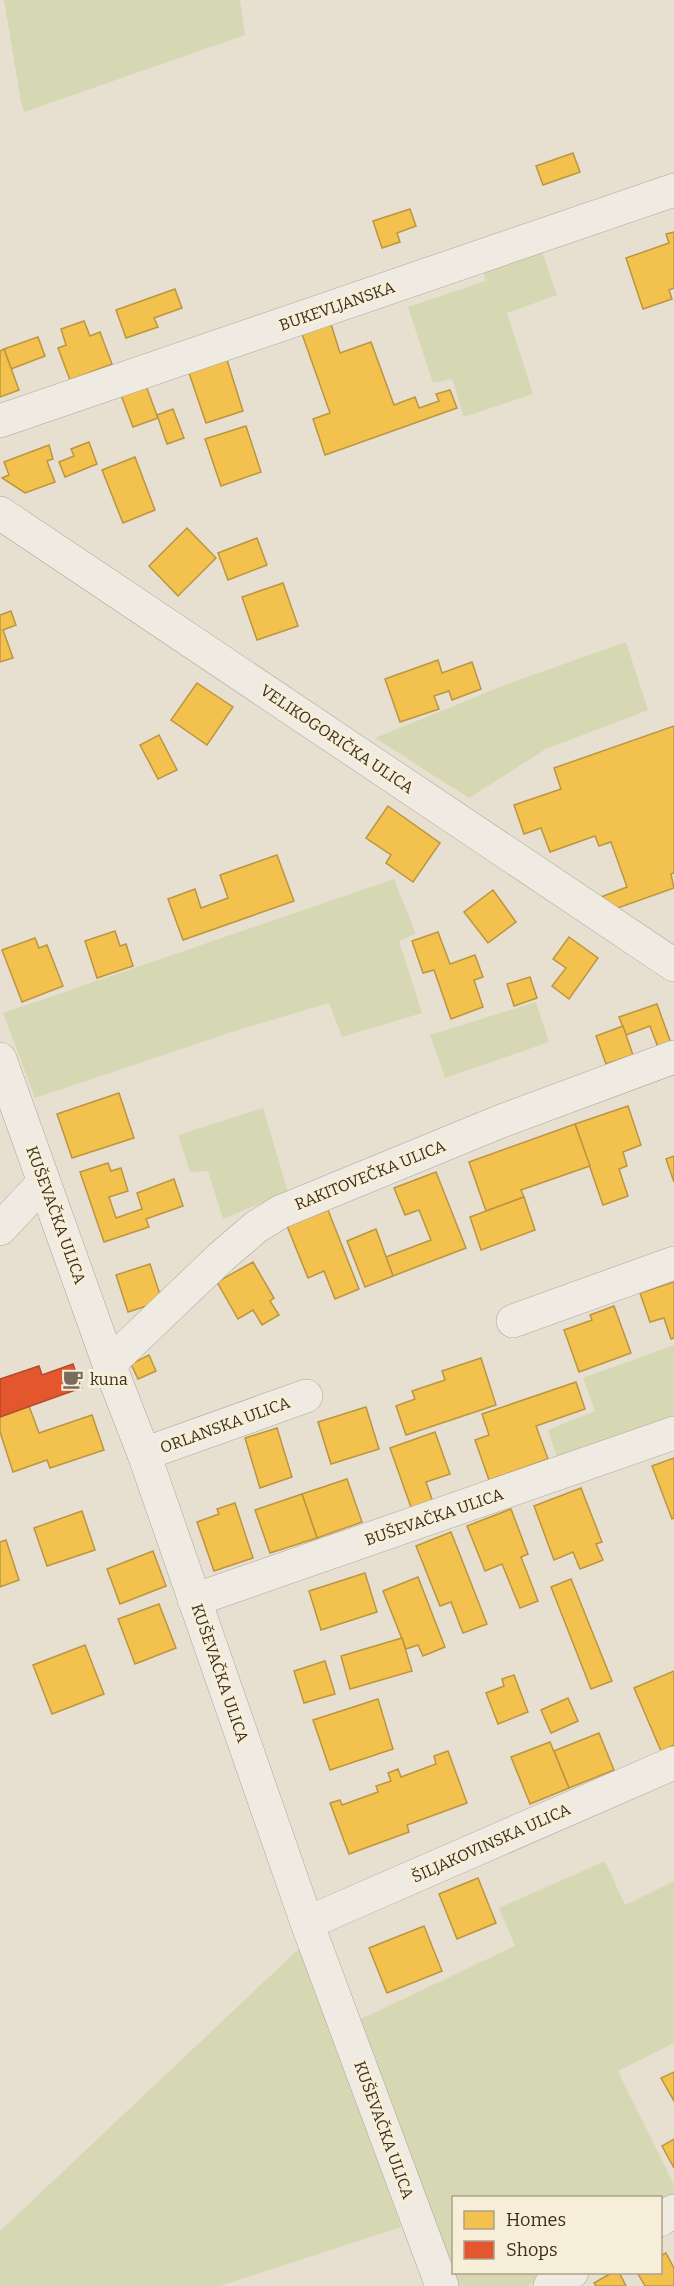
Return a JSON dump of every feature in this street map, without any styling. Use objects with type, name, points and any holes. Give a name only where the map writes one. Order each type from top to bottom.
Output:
[{"type":"street","name":"BUKEVLJANSKA","points":[[0,421],[674,190]]},
{"type":"street","name":"VELIKOGORIČKA ULICA","points":[[0,513],[674,965]]},
{"type":"street","name":"RAKITOVEČKA ULICA","points":[[109,1364],[221,1257],[256,1227],[280,1212],[500,1122],[674,1057]]},
{"type":"street","name":"KUŠEVAČKA ULICA","points":[[0,1059],[109,1364],[144,1454],[307,1923],[442,2286]]},
{"type":"street","points":[[0,1228],[44,1182]]},
{"type":"street","points":[[513,1321],[674,1263]]},
{"type":"street","name":"ORLANSKA ULICA","points":[[144,1454],[306,1396]]},
{"type":"street","name":"BUŠEVAČKA ULICA","points":[[194,1600],[674,1433]]},
{"type":"street","name":"ŠILJAKOVINSKA ULICA","points":[[307,1923],[674,1763]]},
{"type":"street","points":[[550,2286],[569,2274]]},
{"type":"green space","points":[[4,0],[240,0],[245,35],[24,112]]},
{"type":"green space","points":[[540,246],[557,295],[507,313],[533,394],[464,417],[452,379],[433,383],[408,307],[486,281],[481,265]]},
{"type":"green space","points":[[626,642],[648,710],[546,749],[469,798],[375,738],[510,683]]},
{"type":"green space","points":[[394,879],[416,934],[399,941],[422,1013],[342,1037],[329,1003],[238,1030],[35,1098],[3,1013]]},
{"type":"green space","points":[[536,1002],[549,1042],[445,1078],[430,1035]]},
{"type":"green space","points":[[263,1108],[288,1192],[223,1219],[208,1171],[190,1172],[178,1135]]},
{"type":"green space","points":[[674,1345],[674,1415],[557,1457],[548,1430],[595,1411],[583,1378]]},
{"type":"green space","points":[[605,1861],[625,1905],[674,1881],[674,2043],[618,2071],[674,2185],[674,2199],[662,2206],[662,2196],[452,2196],[452,2274],[549,2274],[528,2286],[454,2286],[359,2020],[515,1946],[499,1908]]},
{"type":"green space","points":[[303,1945],[401,2227],[220,2286],[0,2286],[0,2231]]},
{"type":"building: Homes","points":[[573,153],[580,172],[543,185],[536,166]]},
{"type":"building: Homes","points":[[410,209],[416,226],[397,233],[400,242],[382,248],[373,221]]},
{"type":"building: Homes","points":[[674,232],[674,288],[669,290],[672,299],[643,309],[626,258],[669,243],[666,234]]},
{"type":"building: Homes","points":[[175,289],[182,308],[154,318],[158,327],[126,338],[116,310]]},
{"type":"building: Homes","points":[[84,321],[90,336],[100,332],[112,364],[70,380],[58,348],[66,345],[61,329]]},
{"type":"building: Homes","points":[[331,324],[340,353],[371,342],[394,405],[415,397],[419,408],[439,401],[436,394],[450,390],[457,408],[325,455],[313,419],[330,413],[302,334]]},
{"type":"building: Homes","points":[[38,337],[45,356],[11,369],[4,349]]},
{"type":"building: Homes","points":[[4,349],[19,390],[0,397],[0,351]]},
{"type":"building: Homes","points":[[227,360],[243,411],[206,423],[189,373]]},
{"type":"building: Homes","points":[[146,386],[158,418],[133,427],[121,395]]},
{"type":"building: Homes","points":[[173,409],[184,438],[167,444],[157,415]]},
{"type":"building: Homes","points":[[246,426],[261,472],[221,486],[205,439]]},
{"type":"building: Homes","points":[[89,442],[97,464],[65,477],[59,462],[74,456],[71,449]]},
{"type":"building: Homes","points":[[49,445],[53,459],[47,461],[55,482],[25,493],[2,478],[9,475],[4,462]]},
{"type":"building: Homes","points":[[135,457],[155,510],[123,523],[102,470]]},
{"type":"building: Homes","points":[[187,528],[216,558],[178,596],[149,566]]},
{"type":"building: Homes","points":[[257,538],[267,565],[228,580],[218,553]]},
{"type":"building: Homes","points":[[283,583],[298,626],[257,640],[242,597]]},
{"type":"building: Homes","points":[[11,611],[16,625],[3,630],[13,658],[0,662],[0,615]]},
{"type":"building: Homes","points":[[438,660],[442,673],[472,662],[481,689],[452,700],[449,691],[434,696],[439,709],[400,722],[385,679]]},
{"type":"building: Homes","points":[[197,683],[233,707],[207,745],[171,720]]},
{"type":"building: Homes","points":[[674,726],[674,873],[671,874],[674,888],[615,909],[601,897],[627,887],[611,842],[599,846],[595,836],[550,852],[541,828],[524,834],[514,805],[561,789],[554,768]]},
{"type":"building: Homes","points":[[159,735],[177,770],[158,779],[140,745]]},
{"type":"building: Homes","points":[[388,806],[440,843],[413,882],[386,863],[391,855],[366,838]]},
{"type":"building: Homes","points":[[277,855],[294,901],[183,940],[168,899],[195,889],[201,908],[228,898],[220,875]]},
{"type":"building: Homes","points":[[493,890],[516,922],[488,943],[464,912]]},
{"type":"building: Homes","points":[[115,931],[120,946],[126,944],[133,966],[97,978],[85,941]]},
{"type":"building: Homes","points":[[438,932],[450,964],[475,955],[483,977],[474,980],[483,1007],[451,1019],[434,970],[423,973],[412,941]]},
{"type":"building: Homes","points":[[569,937],[598,958],[569,999],[552,986],[566,968],[553,959]]},
{"type":"building: Homes","points":[[35,938],[39,948],[47,945],[63,986],[22,1002],[2,950]]},
{"type":"building: Homes","points":[[530,977],[537,998],[514,1006],[507,984]]},
{"type":"building: Homes","points":[[657,1004],[672,1046],[659,1050],[650,1026],[626,1035],[619,1017]]},
{"type":"building: Homes","points":[[623,1026],[633,1055],[606,1064],[596,1036]]},
{"type":"building: Homes","points":[[119,1093],[134,1138],[72,1158],[57,1114]]},
{"type":"building: Homes","points":[[628,1106],[641,1145],[623,1152],[627,1166],[619,1169],[628,1196],[603,1205],[575,1124]]},
{"type":"building: Homes","points":[[575,1124],[590,1166],[521,1190],[524,1197],[486,1211],[469,1162]]},
{"type":"building: Homes","points":[[674,1156],[674,1182],[666,1159]]},
{"type":"building: Homes","points":[[108,1163],[111,1171],[121,1168],[128,1191],[109,1197],[116,1218],[142,1209],[137,1193],[174,1179],[183,1206],[146,1219],[149,1227],[104,1242],[80,1172]]},
{"type":"building: Homes","points":[[436,1172],[466,1248],[393,1276],[386,1257],[431,1240],[419,1210],[405,1215],[394,1188]]},
{"type":"building: Homes","points":[[524,1197],[535,1230],[481,1250],[470,1217]]},
{"type":"building: Homes","points":[[328,1210],[359,1289],[335,1299],[324,1271],[308,1278],[287,1226]]},
{"type":"building: Homes","points":[[376,1229],[393,1276],[365,1287],[347,1241]]},
{"type":"building: Homes","points":[[253,1262],[274,1298],[270,1301],[279,1315],[262,1325],[253,1310],[238,1319],[217,1282]]},
{"type":"building: Homes","points":[[150,1264],[162,1301],[128,1312],[116,1275]]},
{"type":"building: Homes","points":[[674,1282],[674,1338],[671,1339],[664,1318],[650,1322],[640,1293]]},
{"type":"building: Homes","points":[[614,1306],[631,1353],[579,1372],[564,1330],[592,1320],[590,1315]]},
{"type":"building: Homes","points":[[149,1355],[156,1371],[138,1379],[131,1364]]},
{"type":"building: Homes","points":[[481,1358],[496,1405],[406,1435],[396,1406],[415,1399],[412,1391],[445,1380],[442,1371]]},
{"type":"building: Homes","points":[[576,1382],[585,1409],[536,1426],[548,1459],[489,1480],[475,1440],[489,1435],[482,1414]]},
{"type":"building: Homes","points":[[29,1406],[39,1433],[92,1415],[104,1450],[50,1468],[47,1460],[13,1472],[0,1432],[0,1417]]},
{"type":"building: Homes","points":[[366,1407],[379,1449],[331,1464],[318,1422]]},
{"type":"building: Homes","points":[[277,1428],[292,1477],[260,1488],[245,1438]]},
{"type":"building: Homes","points":[[435,1432],[450,1474],[426,1482],[434,1505],[413,1513],[390,1448]]},
{"type":"building: Homes","points":[[674,1458],[674,1518],[672,1519],[652,1466]]},
{"type":"building: Homes","points":[[347,1479],[362,1522],[317,1538],[302,1494]]},
{"type":"building: Homes","points":[[581,1488],[602,1542],[596,1544],[603,1560],[580,1569],[573,1552],[554,1560],[534,1506]]},
{"type":"building: Homes","points":[[302,1494],[317,1538],[270,1553],[255,1510]]},
{"type":"building: Homes","points":[[235,1503],[253,1558],[214,1571],[197,1522],[219,1514],[217,1509]]},
{"type":"building: Homes","points":[[511,1509],[528,1554],[521,1557],[538,1601],[520,1608],[502,1564],[485,1571],[467,1526]]},
{"type":"building: Homes","points":[[82,1511],[95,1550],[47,1566],[34,1528]]},
{"type":"building: Homes","points":[[451,1532],[487,1624],[463,1633],[451,1602],[440,1606],[416,1546]]},
{"type":"building: Homes","points":[[6,1540],[19,1580],[0,1587],[0,1542]]},
{"type":"building: Homes","points":[[153,1551],[166,1586],[120,1604],[107,1569]]},
{"type":"building: Homes","points":[[365,1573],[377,1612],[321,1630],[309,1591]]},
{"type":"building: Homes","points":[[418,1577],[445,1647],[423,1656],[418,1645],[406,1649],[383,1591]]},
{"type":"building: Homes","points":[[571,1579],[612,1681],[591,1689],[551,1587]]},
{"type":"building: Homes","points":[[159,1604],[176,1648],[135,1664],[118,1619]]},
{"type":"building: Homes","points":[[402,1638],[412,1671],[350,1689],[341,1656]]},
{"type":"building: Homes","points":[[85,1645],[104,1694],[52,1714],[33,1665]]},
{"type":"building: Homes","points":[[325,1661],[335,1694],[304,1703],[294,1671]]},
{"type":"building: Homes","points":[[674,1671],[674,1745],[661,1751],[634,1688]]},
{"type":"building: Homes","points":[[514,1675],[528,1712],[498,1724],[486,1693],[504,1686],[502,1679]]},
{"type":"building: Homes","points":[[568,1698],[578,1721],[551,1733],[541,1710]]},
{"type":"building: Homes","points":[[378,1699],[393,1749],[330,1770],[313,1720]]},
{"type":"building: Homes","points":[[599,1733],[614,1770],[569,1788],[554,1751]]},
{"type":"building: Homes","points":[[550,1742],[569,1788],[530,1804],[511,1757]]},
{"type":"building: Homes","points":[[448,1751],[467,1803],[407,1825],[409,1832],[349,1854],[330,1803],[340,1800],[342,1805],[378,1792],[376,1786],[391,1781],[388,1773],[398,1769],[401,1777],[436,1764],[434,1756]]},
{"type":"building: Homes","points":[[478,1878],[496,1923],[457,1939],[439,1894]]},
{"type":"building: Homes","points":[[424,1926],[442,1971],[387,1993],[369,1948]]},
{"type":"building: Homes","points":[[674,2072],[674,2101],[661,2078]]},
{"type":"building: Homes","points":[[674,2139],[674,2168],[662,2146]]},
{"type":"building: Homes","points":[[666,2253],[674,2268],[674,2286],[645,2286],[638,2274],[662,2274],[662,2255]]},
{"type":"building: Homes","points":[[610,2274],[620,2274],[626,2286],[596,2286],[594,2283]]},
{"type":"building: Shops","points":[[73,1364],[81,1388],[0,1417],[0,1379],[39,1366],[42,1375]]},
{"type":"place","name":"kuna","points":[[73,1379]]}]
